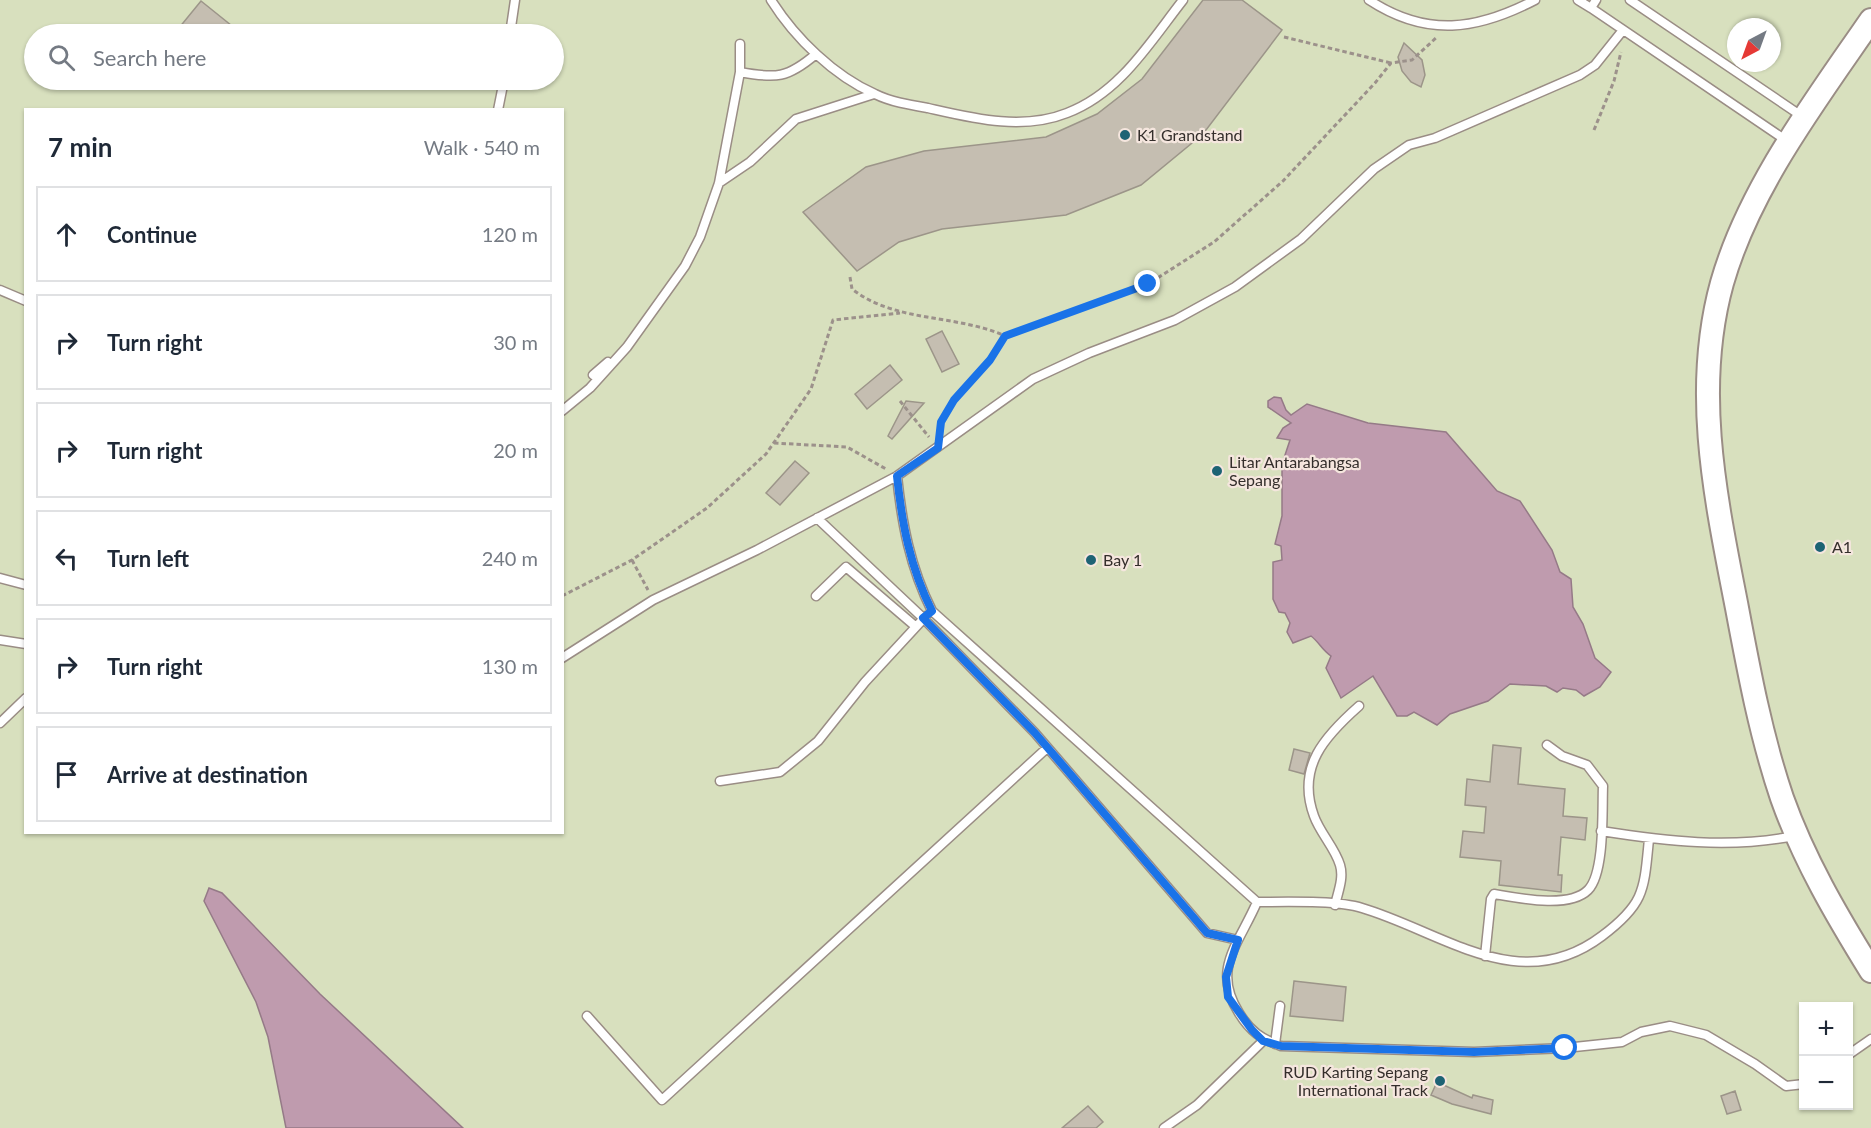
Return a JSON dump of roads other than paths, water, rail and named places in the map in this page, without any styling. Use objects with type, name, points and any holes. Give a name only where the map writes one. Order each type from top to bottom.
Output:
[{"type":"street","points":[[1871,20],[1805,118],[1750,211],[1723,282],[1708,360],[1707,424],[1719,518],[1761,728],[1797,835],[1836,915],[1871,971]]},
{"type":"lane","points":[[511,24],[515,0]]},
{"type":"lane","points":[[771,0],[781,15],[816,54],[850,80],[874,94],[899,102],[991,121],[1023,122],[1066,114],[1089,102],[1130,68],[1183,0]]},
{"type":"lane","points":[[1369,0],[1402,19],[1424,25],[1449,26],[1474,25],[1499,17],[1536,0]]},
{"type":"lane","points":[[1578,0],[1790,143]]},
{"type":"lane","points":[[1591,8],[1596,0]]},
{"type":"lane","points":[[1630,0],[1642,3],[1805,118]]},
{"type":"lane","points":[[564,657],[653,600],[897,476],[1033,379],[1089,353],[1175,320],[1235,287],[1301,238],[1388,158],[1409,146],[1435,138],[1580,75],[1595,65],[1623,30]]},
{"type":"lane","points":[[564,409],[590,388],[627,347],[685,266],[700,237],[720,183],[740,72],[740,45]]},
{"type":"lane","points":[[740,72],[770,78],[783,76],[816,54]]},
{"type":"lane","points":[[498,108],[502,90]]},
{"type":"lane","points":[[720,183],[750,162],[796,119],[874,94]]},
{"type":"lane","points":[[0,290],[24,300]]},
{"type":"lane","points":[[593,375],[627,347]]},
{"type":"lane","points":[[897,476],[904,532],[911,560],[916,579],[932,611],[1257,902],[1293,901],[1359,907],[1485,956],[1498,960],[1533,963],[1566,957],[1593,943],[1633,909],[1646,875],[1649,839]]},
{"type":"lane","points":[[817,518],[923,618],[1047,748],[1207,933],[1238,940]]},
{"type":"lane","points":[[816,596],[846,567],[915,626]]},
{"type":"lane","points":[[0,578],[24,584]]},
{"type":"lane","points":[[720,781],[780,772],[818,741],[865,682],[915,626],[932,611]]},
{"type":"lane","points":[[0,640],[24,644]]},
{"type":"lane","points":[[0,723],[24,700]]},
{"type":"lane","points":[[1335,905],[1341,880],[1340,864],[1314,817],[1308,792],[1309,772],[1330,732],[1359,706]]},
{"type":"lane","points":[[1485,956],[1491,899],[1494,894],[1551,901],[1574,898],[1588,890],[1596,873],[1603,786],[1587,765],[1562,756],[1547,745]]},
{"type":"lane","points":[[587,1016],[662,1100],[1047,748]]},
{"type":"lane","points":[[1601,831],[1649,839],[1700,843],[1758,843],[1797,835]]},
{"type":"lane","points":[[1257,902],[1228,963],[1226,989],[1244,1021],[1263,1041],[1275,1044],[1486,1052],[1622,1042],[1641,1032],[1670,1026],[1706,1035],[1755,1064],[1775,1081],[1786,1086],[1799,1084]]},
{"type":"lane","points":[[1275,1044],[1280,1006]]},
{"type":"lane","points":[[1853,1052],[1871,1039]]},
{"type":"lane","points":[[1164,1128],[1197,1105],[1263,1041]]},
{"type":"place","name":"K1 Grandstand","points":[[1125,135]]},
{"type":"place","name":"Litar Antarabangsa Sepang","points":[[1217,471]]},
{"type":"place","name":"A1","points":[[1820,547]]},
{"type":"place","name":"Bay 1","points":[[1091,560]]},
{"type":"place","name":"RUD Karting Sepang International Track","points":[[1440,1081]]}]
